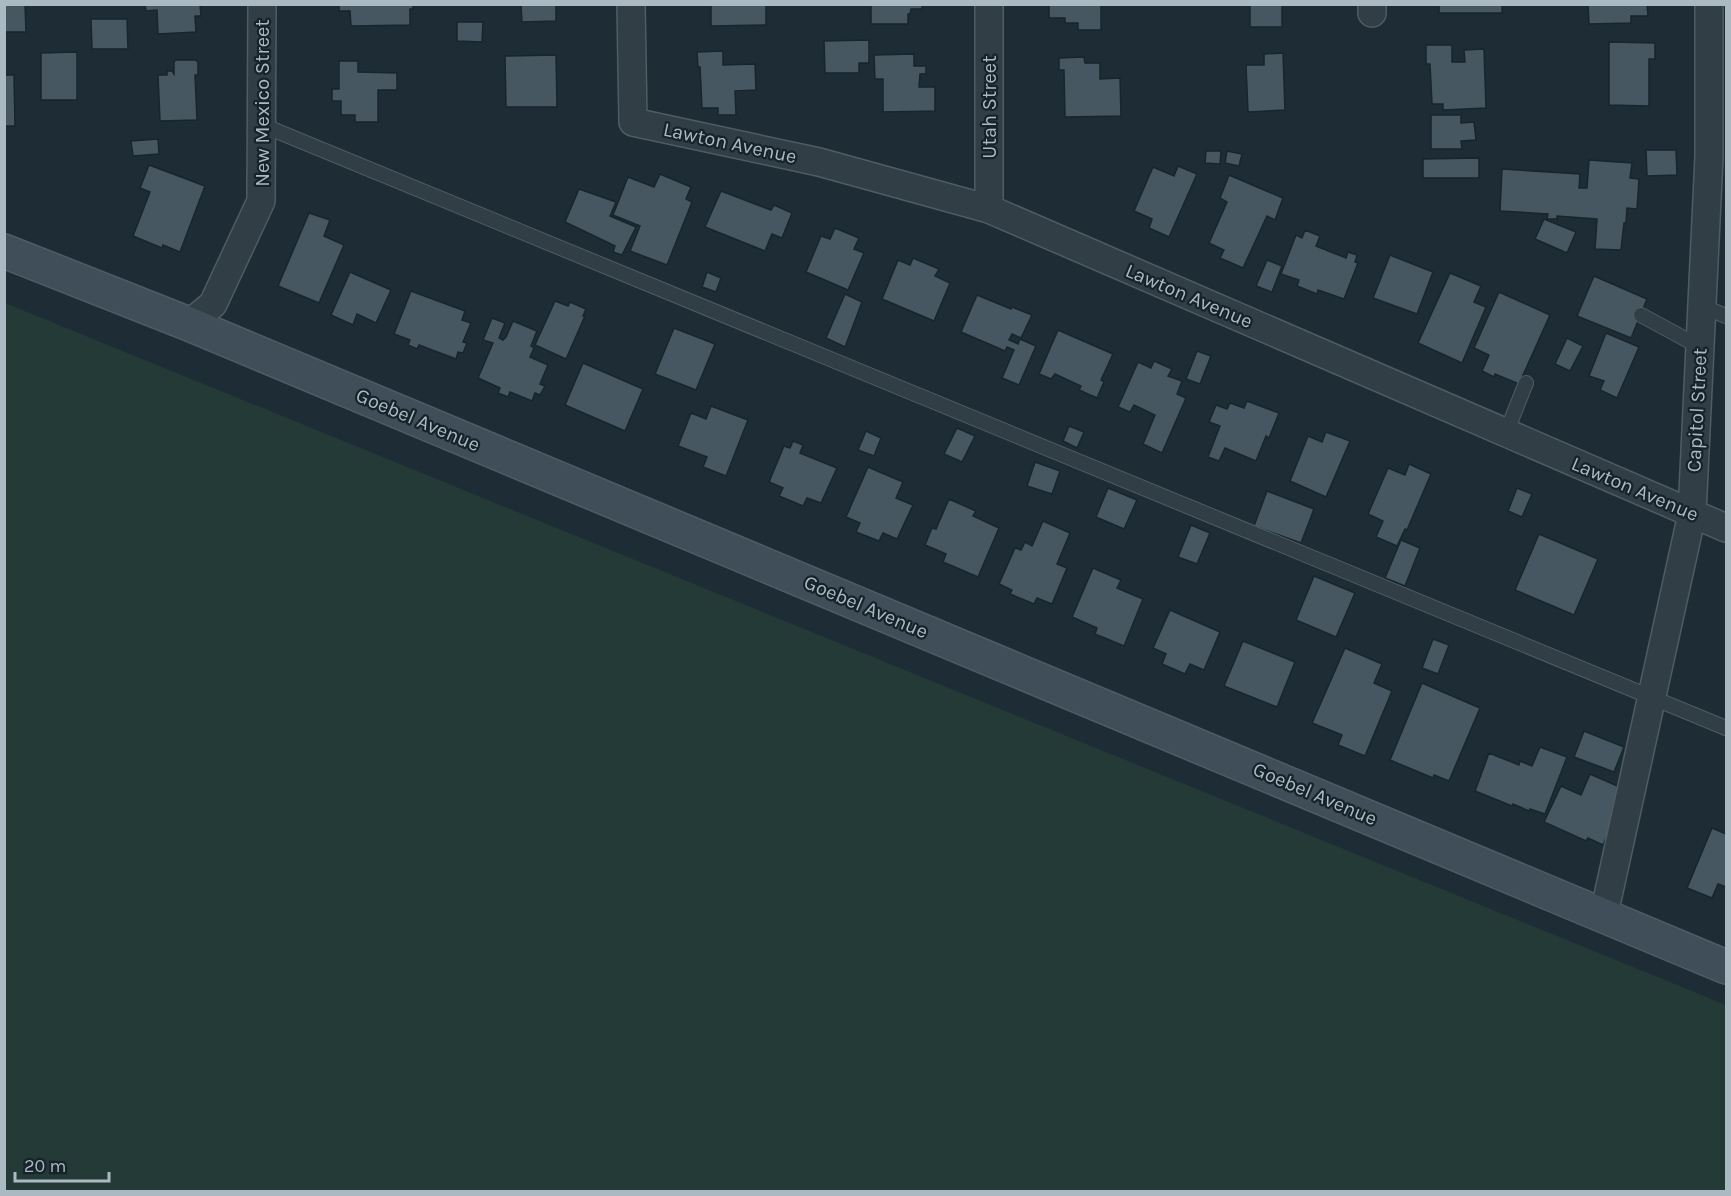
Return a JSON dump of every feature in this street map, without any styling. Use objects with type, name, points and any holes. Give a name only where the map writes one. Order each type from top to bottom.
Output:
[{"type":"street","name":"New Mexico Street","points":[[189,324],[213,304],[261,201],[262,4]]},
{"type":"street","name":"Lawton Avenue","points":[[631,4],[633,122],[819,162],[989,209],[1726,528]]},
{"type":"street","name":"Utah Street","points":[[989,4],[989,209]]},
{"type":"street","name":"Capitol Street","points":[[1604,914],[1692,514],[1709,158],[1717,101],[1709,4]]},
{"type":"street","name":"Goebel Avenue","points":[[4,251],[189,324],[1604,914],[1726,967]]},
{"type":"lane","points":[[262,125],[1726,728]]},
{"type":"lane","points":[[1701,306],[1726,316]]},
{"type":"lane","points":[[1641,315],[1700,347]]},
{"type":"lane","points":[[1506,433],[1526,382]]},
{"type":"green space","points":[[5,303],[1726,1005],[1726,1191],[5,1191]]},
{"type":"building","points":[[4,4],[25,4],[26,32],[4,32]]},
{"type":"building","points":[[145,4],[200,4],[201,16],[195,16],[196,32],[158,34],[157,10],[146,11]]},
{"type":"building","points":[[339,4],[413,4],[413,9],[410,9],[410,25],[351,26],[350,11],[339,11]]},
{"type":"building","points":[[521,4],[564,5],[556,5],[556,21],[522,22]]},
{"type":"building","points":[[711,4],[766,4],[766,25],[711,26]]},
{"type":"building","points":[[871,4],[922,4],[922,9],[911,9],[908,14],[908,24],[871,24]]},
{"type":"building","points":[[1049,4],[1101,4],[1101,30],[1078,30],[1078,23],[1065,23],[1065,18],[1049,18]]},
{"type":"building","points":[[1250,4],[1282,4],[1282,27],[1250,27]]},
{"type":"building","points":[[1439,4],[1502,4],[1502,13],[1439,13]]},
{"type":"building","points":[[1588,4],[1647,4],[1648,16],[1631,16],[1631,23],[1589,24]]},
{"type":"building","points":[[91,19],[127,19],[128,49],[92,49]]},
{"type":"building","points":[[457,22],[483,22],[482,42],[457,41]]},
{"type":"building","points":[[869,40],[869,63],[859,63],[859,73],[825,73],[824,41]]},
{"type":"building","points":[[1609,42],[1655,43],[1655,59],[1649,59],[1649,106],[1609,105]]},
{"type":"building","points":[[1426,45],[1452,45],[1452,62],[1465,62],[1464,50],[1484,49],[1486,108],[1443,110],[1443,104],[1432,104],[1430,64],[1426,64]]},
{"type":"building","points":[[723,51],[723,65],[755,64],[756,90],[735,91],[736,115],[718,115],[718,108],[702,108],[697,52]]},
{"type":"building","points":[[77,52],[77,100],[41,100],[41,53]]},
{"type":"building","points":[[1283,53],[1285,110],[1248,112],[1246,65],[1264,65],[1264,54]]},
{"type":"building","points":[[914,54],[914,66],[926,66],[926,74],[920,74],[919,87],[935,87],[935,111],[883,112],[883,79],[875,79],[874,55]]},
{"type":"building","points":[[556,55],[557,107],[506,107],[505,56]]},
{"type":"building","points":[[1084,57],[1085,63],[1100,63],[1100,79],[1120,78],[1121,116],[1065,117],[1064,70],[1059,70],[1059,58]]},
{"type":"building","points":[[176,60],[198,62],[198,75],[195,75],[197,120],[160,121],[158,75],[167,75],[167,71],[172,71],[174,74]]},
{"type":"building","points":[[339,61],[358,61],[358,72],[397,73],[397,90],[378,90],[378,122],[355,122],[355,115],[341,115],[341,101],[332,101],[332,89],[339,89]]},
{"type":"building","points":[[4,75],[14,75],[15,126],[4,126]]},
{"type":"building","points":[[1431,115],[1461,115],[1461,123],[1474,122],[1476,140],[1461,141],[1462,149],[1431,149]]},
{"type":"building","points":[[158,139],[159,154],[133,156],[131,141]]},
{"type":"building","points":[[1646,150],[1676,150],[1677,175],[1647,176]]},
{"type":"building","points":[[1206,151],[1221,151],[1220,164],[1205,163]]},
{"type":"building","points":[[1227,151],[1242,154],[1239,166],[1225,163]]},
{"type":"building","points":[[1479,158],[1479,178],[1423,178],[1423,159]]},
{"type":"building","points":[[1589,160],[1632,163],[1630,178],[1639,179],[1637,209],[1627,208],[1621,250],[1595,249],[1597,219],[1557,216],[1557,219],[1547,219],[1548,214],[1500,211],[1502,169],[1580,174],[1579,188],[1587,188]]},
{"type":"building","points":[[149,165],[205,186],[180,252],[163,245],[162,248],[133,236],[150,192],[140,188]]},
{"type":"building","points":[[1178,166],[1197,174],[1169,237],[1149,228],[1152,219],[1134,211],[1153,167],[1174,176]]},
{"type":"building","points":[[660,174],[691,187],[686,199],[692,202],[667,265],[630,251],[640,226],[613,215],[628,177],[654,187]]},
{"type":"building","points":[[1229,175],[1283,198],[1275,220],[1267,216],[1243,268],[1220,258],[1224,250],[1209,243],[1227,202],[1220,198]]},
{"type":"building","points":[[579,189],[616,202],[610,216],[636,227],[622,255],[613,252],[615,246],[565,222]]},
{"type":"building","points":[[721,191],[771,210],[774,205],[792,213],[782,238],[772,234],[765,251],[705,227]]},
{"type":"building","points":[[309,213],[330,220],[324,236],[344,245],[319,303],[278,286]]},
{"type":"building","points":[[1544,219],[1576,232],[1567,253],[1535,239]]},
{"type":"building","points":[[835,228],[859,238],[854,249],[864,253],[848,290],[806,272],[821,236],[830,239]]},
{"type":"building","points":[[1305,230],[1320,236],[1316,246],[1346,258],[1348,252],[1357,255],[1355,262],[1358,263],[1344,299],[1318,290],[1317,294],[1297,286],[1299,280],[1281,274],[1296,235],[1302,238]]},
{"type":"building","points":[[1390,255],[1433,272],[1417,314],[1373,298]]},
{"type":"building","points":[[913,258],[939,269],[935,276],[950,283],[934,321],[882,299],[898,260],[910,265]]},
{"type":"building","points":[[1267,260],[1282,266],[1272,292],[1256,286]]},
{"type":"building","points":[[350,272],[391,290],[376,323],[357,314],[353,325],[331,315]]},
{"type":"building","points":[[707,272],[721,278],[716,292],[702,287]]},
{"type":"building","points":[[1450,273],[1481,286],[1474,302],[1486,307],[1462,363],[1418,343]]},
{"type":"building","points":[[1594,276],[1647,299],[1631,338],[1577,316]]},
{"type":"building","points":[[411,291],[465,311],[462,320],[471,323],[463,342],[467,343],[463,353],[458,352],[456,359],[419,345],[417,349],[408,345],[410,340],[394,334]]},
{"type":"building","points":[[1499,292],[1550,315],[1519,384],[1482,371],[1489,355],[1474,348]]},
{"type":"building","points":[[845,294],[862,302],[845,347],[826,338]]},
{"type":"building","points":[[977,295],[1032,315],[1021,338],[1012,334],[1009,340],[1018,344],[1020,339],[1036,346],[1019,385],[1002,378],[1014,350],[1007,347],[1005,351],[961,332]]},
{"type":"building","points":[[555,301],[568,306],[570,302],[586,309],[566,359],[535,345]]},
{"type":"building","points":[[492,318],[505,323],[499,338],[503,340],[513,321],[537,331],[531,346],[534,348],[530,357],[548,365],[540,384],[545,386],[540,395],[535,393],[532,401],[510,392],[508,397],[498,393],[500,388],[478,378],[493,343],[483,340]]},
{"type":"building","points":[[674,328],[715,344],[696,390],[655,374]]},
{"type":"building","points":[[1058,330],[1113,354],[1101,380],[1104,382],[1097,398],[1079,390],[1081,386],[1055,374],[1051,379],[1039,374]]},
{"type":"building","points":[[1606,333],[1639,347],[1617,398],[1600,390],[1604,381],[1589,376]]},
{"type":"building","points":[[1567,338],[1583,346],[1570,371],[1555,364]]},
{"type":"building","points":[[1197,351],[1211,356],[1200,384],[1186,379]]},
{"type":"building","points":[[1154,361],[1172,369],[1168,376],[1182,381],[1177,394],[1186,398],[1162,453],[1143,444],[1155,415],[1134,405],[1130,412],[1118,407],[1138,362],[1151,368]]},
{"type":"building","points":[[583,363],[643,389],[625,431],[565,405]]},
{"type":"building","points":[[1247,401],[1279,413],[1256,461],[1225,448],[1219,461],[1208,457],[1220,426],[1209,422],[1216,405],[1227,409],[1230,403],[1244,408]]},
{"type":"building","points":[[711,406],[748,420],[726,476],[703,467],[707,457],[678,446],[691,413],[706,419]]},
{"type":"building","points":[[1069,426],[1084,432],[1077,448],[1063,441]]},
{"type":"building","points":[[957,428],[975,436],[962,462],[944,454]]},
{"type":"building","points":[[866,431],[881,438],[874,456],[858,450]]},
{"type":"building","points":[[1326,432],[1350,441],[1326,497],[1290,481],[1308,436],[1322,442]]},
{"type":"building","points":[[793,441],[803,445],[800,453],[837,468],[821,503],[807,498],[803,506],[779,496],[783,488],[769,482],[784,446],[790,448]]},
{"type":"building","points":[[1035,462],[1060,471],[1052,494],[1027,486]]},
{"type":"building","points":[[1409,464],[1431,474],[1407,530],[1405,529],[1397,546],[1376,537],[1383,521],[1368,514],[1388,468],[1405,475]]},
{"type":"building","points":[[868,467],[903,482],[896,498],[913,505],[897,539],[883,533],[879,541],[856,532],[860,523],[846,517]]},
{"type":"building","points":[[1108,488],[1137,500],[1124,529],[1096,517]]},
{"type":"building","points":[[1517,488],[1532,494],[1522,517],[1508,511]]},
{"type":"building","points":[[1267,491],[1314,509],[1301,543],[1254,526]]},
{"type":"building","points":[[949,499],[976,511],[973,516],[999,528],[978,577],[943,562],[946,554],[925,545],[932,528],[936,529]]},
{"type":"building","points":[[1043,521],[1070,533],[1057,564],[1067,568],[1052,604],[1037,598],[1034,604],[1010,594],[1012,590],[999,584],[1015,548],[1021,550],[1025,542],[1032,546]]},
{"type":"building","points":[[1191,525],[1210,533],[1197,564],[1178,557]]},
{"type":"building","points":[[1539,534],[1598,559],[1574,615],[1515,590]]},
{"type":"building","points":[[1401,540],[1420,548],[1405,586],[1385,578]]},
{"type":"building","points":[[1093,568],[1121,580],[1117,588],[1143,599],[1124,646],[1095,634],[1097,628],[1072,617]]},
{"type":"building","points":[[1314,576],[1355,593],[1336,637],[1296,620]]},
{"type":"building","points":[[1170,610],[1220,632],[1204,670],[1190,664],[1185,674],[1162,664],[1166,654],[1153,648]]},
{"type":"building","points":[[1433,639],[1449,645],[1438,674],[1422,668]]},
{"type":"building","points":[[1243,641],[1295,662],[1277,707],[1224,686]]},
{"type":"building","points":[[1345,648],[1382,664],[1374,683],[1392,691],[1365,756],[1338,745],[1342,735],[1312,723]]},
{"type":"building","points":[[1422,683],[1480,708],[1449,781],[1434,775],[1433,778],[1390,760]]},
{"type":"building","points":[[1584,731],[1624,747],[1614,772],[1574,757]]},
{"type":"building","points":[[1540,747],[1567,757],[1545,814],[1530,809],[1529,811],[1513,804],[1512,806],[1475,791],[1489,753],[1519,765],[1520,761],[1532,766]]},
{"type":"building","points":[[1590,774],[1622,788],[1614,807],[1619,809],[1603,845],[1588,838],[1586,841],[1544,822],[1561,786],[1581,795]]},
{"type":"building","points":[[1712,828],[1726,834],[1726,887],[1718,884],[1712,898],[1687,888]]}]
